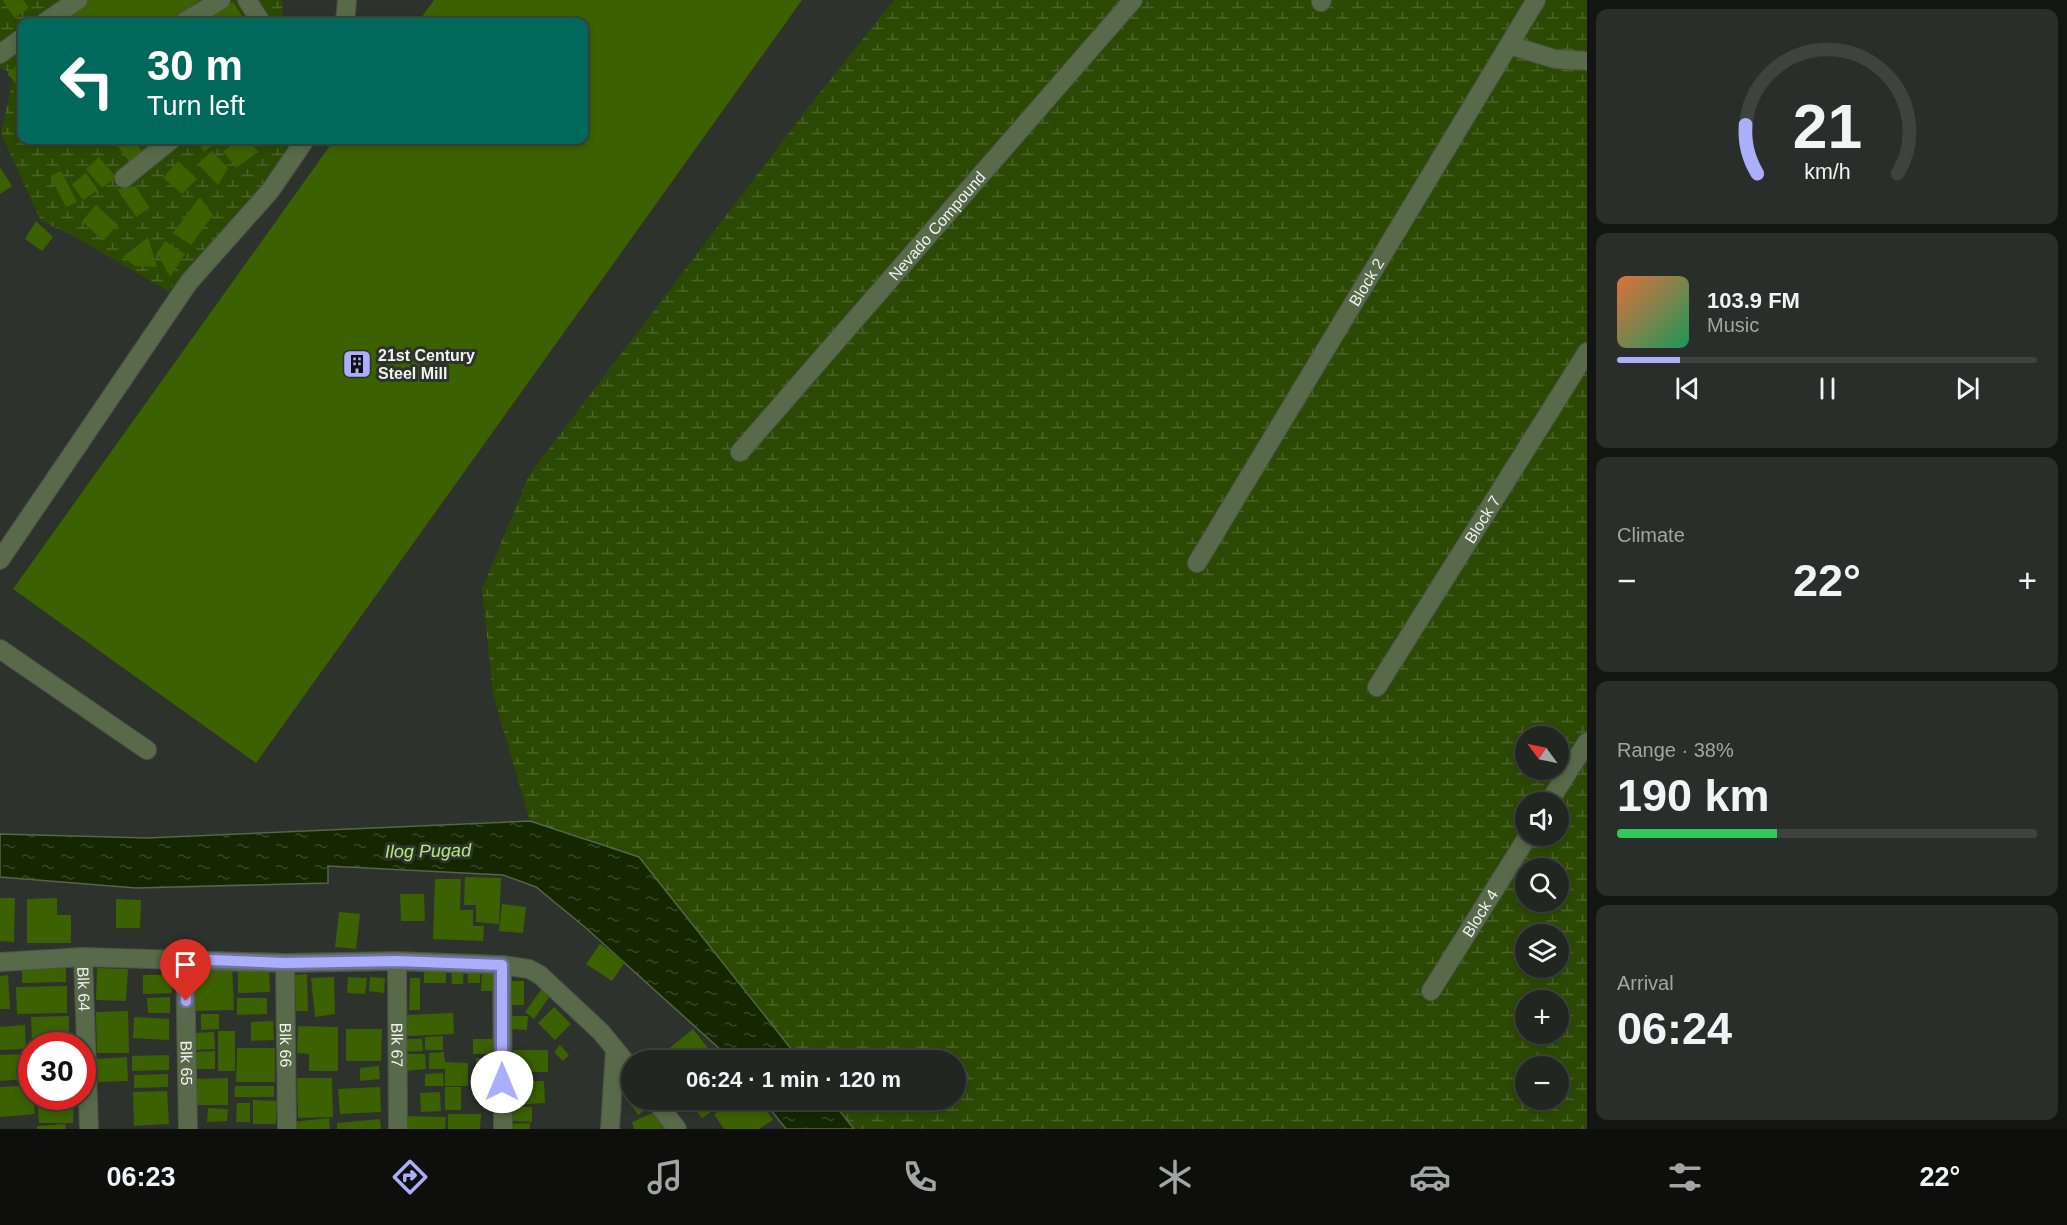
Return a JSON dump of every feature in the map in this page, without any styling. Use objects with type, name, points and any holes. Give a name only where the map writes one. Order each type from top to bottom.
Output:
[{"type":"street","points":[[51,18],[78,0]]},
{"type":"street","points":[[191,18],[221,0]]},
{"type":"street","points":[[247,0],[258,18]]},
{"type":"street","points":[[345,18],[347,0]]},
{"type":"street","name":"Nevado Compound","points":[[740,452],[1133,0]]},
{"type":"street","name":"Block 2","points":[[1197,564],[1536,0]]},
{"type":"street","points":[[0,54],[18,41]]},
{"type":"street","points":[[1509,45],[1555,59],[1587,61]]},
{"type":"street","points":[[124,178],[166,144]]},
{"type":"street","points":[[0,560],[189,282],[270,191],[302,144]]},
{"type":"street","name":"Block 7","points":[[1377,687],[1587,352]]},
{"type":"street","points":[[0,649],[147,750]]},
{"type":"street","points":[[1555,792],[1587,742]]},
{"type":"street","name":"Block 4","points":[[1431,991],[1522,846]]},
{"type":"street","points":[[0,962],[83,957],[285,963],[397,961],[502,965],[529,969],[540,975],[601,1032],[621,1056]]},
{"type":"street","name":"Blk 64","points":[[83,957],[89,1129]]},
{"type":"street","name":"Blk 65","points":[[185,959],[188,1129]]},
{"type":"street","name":"Blk 67","points":[[397,961],[399,1129]]},
{"type":"street","name":"Blk 66","points":[[285,963],[287,1129]]},
{"type":"street","points":[[502,965],[502,1129]]},
{"type":"street","points":[[610,1129],[615,1048]]},
{"type":"street","points":[[662,1110],[676,1129]]},
{"type":"green space","points":[[0,0],[282,0],[283,18],[18,18],[18,144],[287,144],[287,154],[207,255],[168,291],[70,234],[41,221],[1,133],[14,74],[0,68]]},
{"type":"green space","points":[[894,0],[1587,0],[1587,1129],[854,1129],[839,1110],[966,1110],[966,1050],[792,1050],[639,857],[530,821],[493,694],[482,589],[529,475],[811,104]]},
{"type":"water","name":"Ilog Pugad","points":[[530,821],[639,857],[792,1050],[721,1050],[586,928],[536,887],[503,875],[328,866],[328,883],[136,888],[0,877],[0,834],[147,838]]},
{"type":"water","points":[[771,1110],[839,1110],[854,1129],[786,1129]]},
{"type":"building","points":[[2,0],[23,0],[29,8],[15,18]]},
{"type":"building","points":[[85,0],[200,0],[174,18],[58,18]]},
{"type":"building","name":"21st Century Steel Mill","points":[[434,0],[802,0],[256,763],[13,589],[331,144],[588,144],[588,18],[421,18]]},
{"type":"building","points":[[233,2],[243,18],[212,18]]},
{"type":"building","points":[[18,64],[18,85],[7,74]]},
{"type":"building","points":[[116,144],[137,144],[147,158],[133,167]]},
{"type":"building","points":[[199,144],[214,144],[204,152]]},
{"type":"building","points":[[233,144],[252,144],[258,152],[236,168],[223,151]]},
{"type":"building","points":[[212,151],[228,168],[218,185],[198,164]]},
{"type":"building","points":[[99,157],[116,177],[102,188],[86,169]]},
{"type":"building","points":[[178,161],[197,179],[182,194],[163,178]]},
{"type":"building","points":[[0,167],[12,186],[0,194]]},
{"type":"building","points":[[61,171],[77,202],[66,207],[50,176]]},
{"type":"building","points":[[86,173],[98,190],[83,200],[72,184]]},
{"type":"building","points":[[135,186],[150,208],[136,217],[117,189]]},
{"type":"building","points":[[200,197],[213,215],[191,245],[173,233]]},
{"type":"building","points":[[96,205],[118,225],[103,241],[82,221]]},
{"type":"building","points":[[36,221],[53,237],[42,251],[25,239]]},
{"type":"building","points":[[148,237],[157,267],[135,266],[123,257]]},
{"type":"building","points":[[165,241],[185,254],[170,277],[157,253]]},
{"type":"building","points":[[465,877],[501,878],[499,924],[476,922],[476,905],[464,905]]},
{"type":"building","points":[[435,879],[461,879],[460,910],[473,910],[473,926],[484,926],[483,941],[433,939]]},
{"type":"building","points":[[400,894],[424,894],[425,921],[401,921]]},
{"type":"building","points":[[0,898],[15,898],[14,942],[0,941]]},
{"type":"building","points":[[57,898],[57,915],[71,915],[71,943],[27,943],[27,899]]},
{"type":"building","points":[[116,899],[141,900],[140,928],[116,928]]},
{"type":"building","points":[[502,904],[526,907],[523,933],[499,931]]},
{"type":"building","points":[[339,912],[360,914],[356,949],[335,947]]},
{"type":"building","points":[[600,944],[625,962],[612,981],[586,964]]},
{"type":"building","points":[[232,965],[234,1010],[191,1011],[189,967]]},
{"type":"building","points":[[424,965],[446,965],[446,983],[424,983]]},
{"type":"building","points":[[451,966],[464,966],[463,984],[452,984]]},
{"type":"building","points":[[467,966],[480,966],[480,983],[468,983]]},
{"type":"building","points":[[66,967],[66,982],[22,983],[22,968]]},
{"type":"building","points":[[482,967],[496,967],[495,991],[481,991]]},
{"type":"building","points":[[97,968],[128,969],[126,1001],[96,1000]]},
{"type":"building","points":[[269,970],[270,992],[238,993],[238,971]]},
{"type":"building","points":[[307,974],[308,1011],[296,1011],[295,975]]},
{"type":"building","points":[[8,975],[10,1009],[0,1009],[0,976]]},
{"type":"building","points":[[143,975],[171,975],[172,993],[143,994]]},
{"type":"building","points":[[334,977],[335,1014],[315,1017],[311,978]]},
{"type":"building","points":[[348,977],[367,978],[365,994],[347,993]]},
{"type":"building","points":[[370,977],[385,978],[384,993],[369,991]]},
{"type":"building","points":[[410,978],[420,978],[420,1010],[409,1010]]},
{"type":"building","points":[[508,981],[524,981],[524,1005],[508,1005]]},
{"type":"building","points":[[67,986],[67,1013],[17,1014],[16,987]]},
{"type":"building","points":[[543,987],[552,993],[534,1019],[525,1012]]},
{"type":"building","points":[[170,997],[170,1013],[148,1013],[147,998]]},
{"type":"building","points":[[237,998],[267,998],[267,1014],[237,1015]]},
{"type":"building","points":[[554,1007],[571,1024],[555,1040],[538,1023]]},
{"type":"building","points":[[128,1011],[129,1053],[97,1053],[96,1012]]},
{"type":"building","points":[[453,1013],[454,1034],[407,1036],[406,1015]]},
{"type":"building","points":[[201,1014],[219,1014],[219,1029],[201,1030]]},
{"type":"building","points":[[69,1016],[69,1032],[32,1032],[31,1017]]},
{"type":"building","points":[[511,1016],[528,1016],[527,1030],[511,1029]]},
{"type":"building","points":[[134,1017],[169,1019],[169,1040],[133,1038]]},
{"type":"building","points":[[273,1021],[274,1040],[251,1041],[251,1022]]},
{"type":"building","points":[[25,1025],[25,1032],[18,1032],[18,1049],[0,1050],[0,1027]]},
{"type":"building","points":[[298,1026],[338,1027],[338,1071],[309,1071],[309,1054],[297,1053]]},
{"type":"building","points":[[346,1029],[382,1029],[381,1061],[346,1061]]},
{"type":"building","points":[[693,1029],[709,1050],[667,1050]]},
{"type":"building","points":[[218,1031],[235,1031],[235,1071],[218,1071]]},
{"type":"building","points":[[214,1032],[215,1049],[195,1050],[194,1033]]},
{"type":"building","points":[[443,1036],[443,1050],[425,1050],[425,1037]]},
{"type":"building","points":[[404,1039],[422,1039],[423,1051],[404,1052]]},
{"type":"building","points":[[473,1039],[498,1039],[498,1054],[473,1054]]},
{"type":"building","points":[[560,1045],[569,1055],[563,1061],[554,1052]]},
{"type":"building","points":[[237,1048],[275,1048],[275,1082],[236,1082]]},
{"type":"building","points":[[513,1050],[548,1050],[548,1072],[513,1072]]},
{"type":"building","points":[[215,1051],[215,1069],[195,1069],[195,1052]]},
{"type":"building","points":[[444,1052],[445,1062],[468,1063],[468,1086],[445,1086],[445,1069],[429,1069],[429,1053]]},
{"type":"building","points":[[18,1054],[18,1080],[0,1081],[0,1055]]},
{"type":"building","points":[[405,1054],[425,1054],[426,1069],[405,1071]]},
{"type":"building","points":[[169,1055],[169,1070],[132,1071],[132,1056]]},
{"type":"building","points":[[127,1057],[128,1081],[98,1082],[96,1059]]},
{"type":"building","points":[[476,1058],[497,1058],[496,1084],[475,1084]]},
{"type":"building","points":[[379,1066],[380,1079],[360,1081],[360,1068]]},
{"type":"building","points":[[443,1073],[444,1086],[425,1086],[425,1074]]},
{"type":"building","points":[[168,1074],[168,1087],[134,1088],[134,1075]]},
{"type":"building","points":[[228,1078],[228,1105],[195,1105],[195,1079]]},
{"type":"building","points":[[297,1078],[332,1078],[333,1117],[298,1118]]},
{"type":"building","points":[[544,1081],[545,1103],[513,1105],[512,1082]]},
{"type":"building","points":[[18,1086],[18,1110],[35,1110],[35,1114],[0,1117],[0,1087]]},
{"type":"building","points":[[235,1086],[274,1086],[274,1097],[234,1097]]},
{"type":"building","points":[[380,1087],[381,1112],[340,1114],[338,1089]]},
{"type":"building","points":[[445,1087],[461,1087],[461,1110],[445,1110]]},
{"type":"building","points":[[167,1091],[169,1124],[134,1126],[133,1092]]},
{"type":"building","points":[[440,1092],[441,1111],[421,1112],[420,1093]]},
{"type":"building","points":[[253,1100],[277,1101],[276,1124],[253,1124]]},
{"type":"building","points":[[237,1103],[250,1103],[250,1122],[236,1122]]},
{"type":"building","points":[[512,1106],[532,1107],[532,1122],[512,1121]]},
{"type":"building","points":[[208,1108],[228,1109],[227,1121],[207,1122]]},
{"type":"building","points":[[38,1110],[73,1110],[73,1123],[39,1123]]},
{"type":"building","points":[[634,1110],[645,1110],[638,1115]]},
{"type":"building","points":[[696,1110],[714,1110],[702,1118]]},
{"type":"building","points":[[720,1110],[766,1110],[773,1120],[759,1129],[724,1129],[714,1114]]},
{"type":"building","points":[[657,1111],[665,1129],[634,1129],[632,1122]]},
{"type":"building","points":[[448,1114],[481,1114],[480,1129],[448,1129]]},
{"type":"building","points":[[404,1116],[446,1117],[445,1129],[404,1129]]},
{"type":"building","points":[[329,1118],[330,1129],[293,1129],[292,1122]]},
{"type":"building","points":[[380,1119],[381,1129],[337,1129],[337,1123]]},
{"type":"building","points":[[530,1123],[530,1129],[512,1129],[511,1124]]},
{"type":"building","points":[[65,1124],[66,1129],[37,1129],[37,1126]]},
{"type":"place","name":"21st Century Steel Mill","points":[[357,364]]},
{"type":"route","points":[[186,1001],[185,959],[285,963],[397,961],[502,965],[502,1082]]}]
